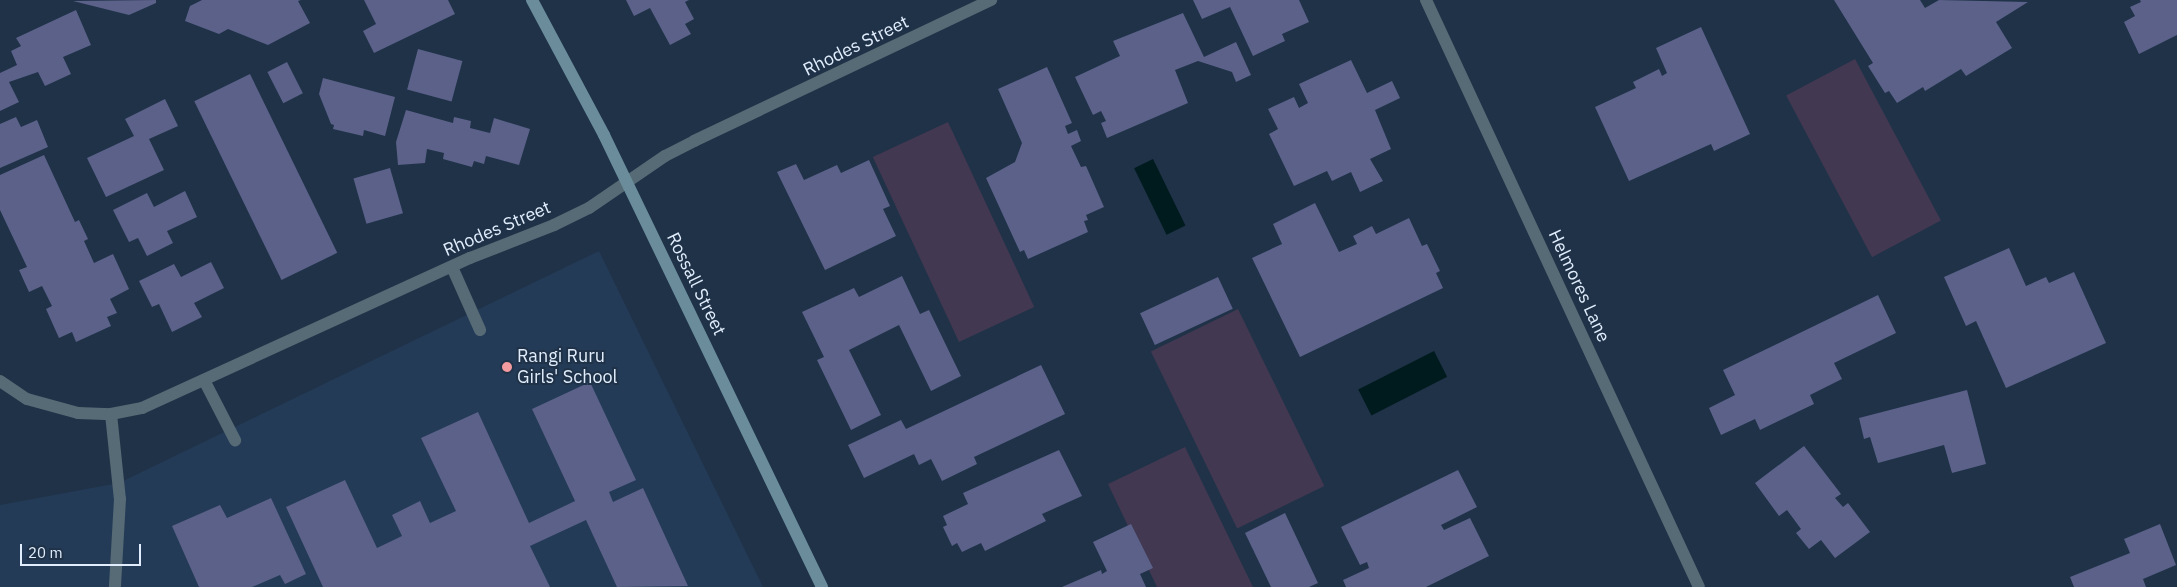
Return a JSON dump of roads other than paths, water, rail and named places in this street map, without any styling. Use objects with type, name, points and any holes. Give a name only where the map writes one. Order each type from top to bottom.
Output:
[{"type":"main road","name":"Rossall Street","points":[[532,0],[628,183],[822,587]]},
{"type":"street","name":"Rhodes Street","points":[[0,382],[27,399],[78,413],[111,414],[142,408],[452,267],[554,224],[628,183],[694,141],[991,0]]},
{"type":"street","name":"Helmores Lane","points":[[1426,0],[1700,587]]},
{"type":"street","points":[[452,267],[480,330]]},
{"type":"street","points":[[204,380],[235,440]]},
{"type":"street","points":[[111,414],[120,499],[115,587]]},
{"type":"place","name":"Rangi Ruru Girls' School","points":[[507,367]]}]
